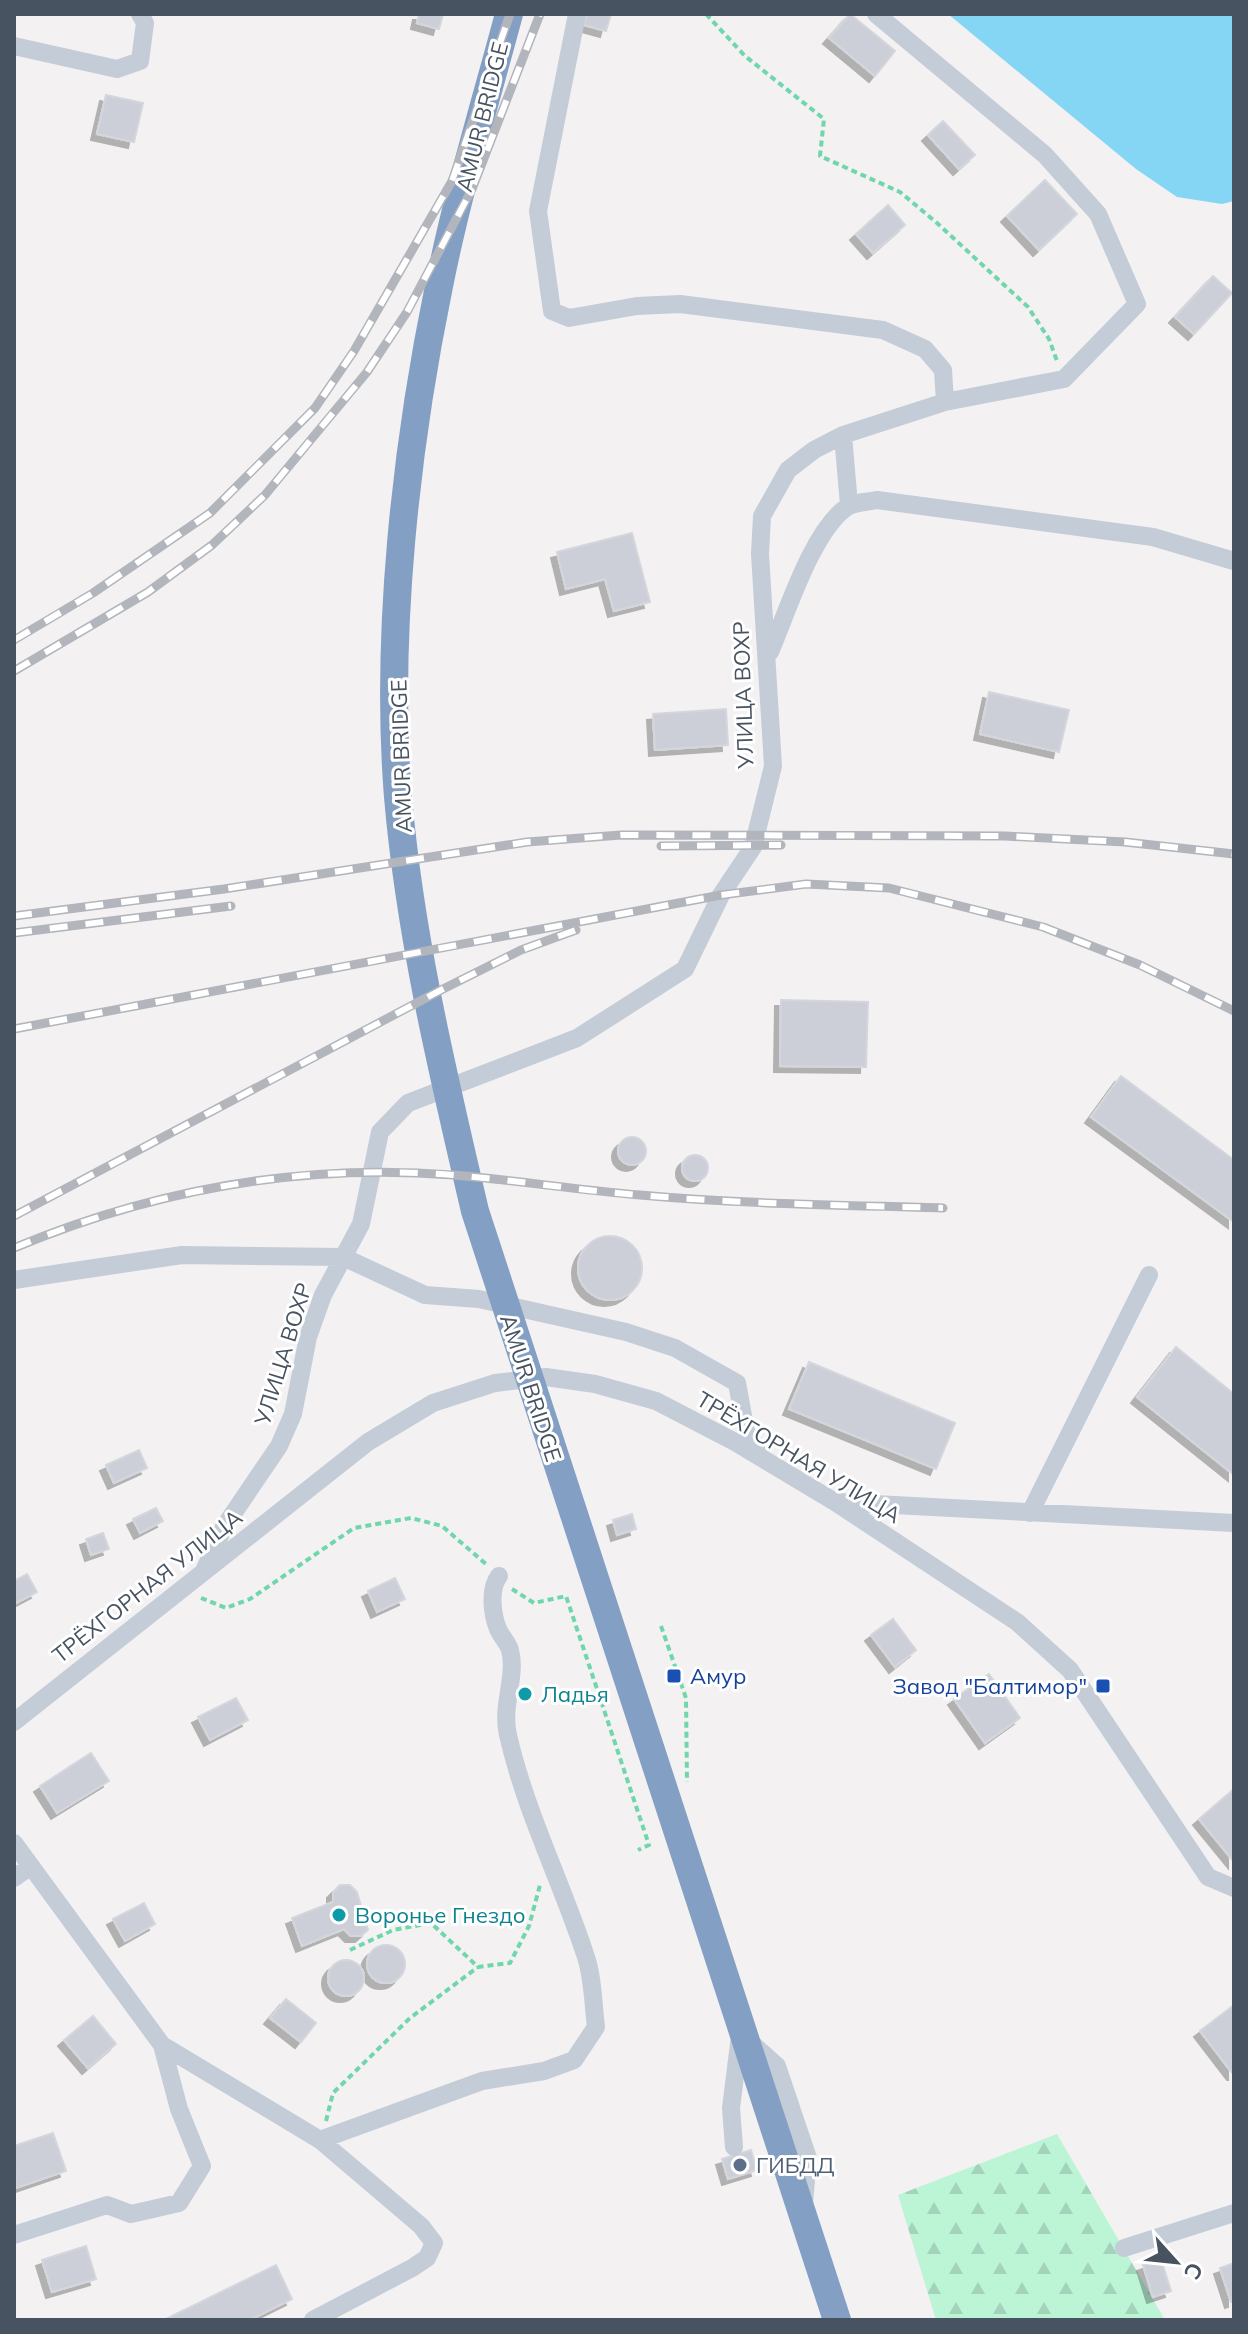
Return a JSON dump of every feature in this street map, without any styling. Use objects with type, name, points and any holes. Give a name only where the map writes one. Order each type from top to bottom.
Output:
[{"type":"highway","name":"AMUR BRIDGE","points":[[509,14],[439,284],[415,422],[400,554],[398,795],[424,978],[475,1211],[578,1535],[837,2320]]},
{"type":"street","points":[[14,46],[117,69],[140,61],[145,23],[140,14]]},
{"type":"street","points":[[577,14],[538,211],[552,311],[569,318],[637,306],[680,304],[883,330],[925,349],[943,370],[945,402]]},
{"type":"street","points":[[876,14],[1045,155],[1098,214],[1137,304],[1064,379]]},
{"type":"street","name":"УЛИЦА ВОХР","points":[[204,1571],[224,1527],[279,1446],[293,1414],[308,1337],[323,1295],[361,1224],[380,1132],[408,1103],[577,1038],[685,969],[721,895],[753,847],[773,766],[760,554],[762,516],[788,470],[814,450],[843,435],[945,402],[1064,379]]},
{"type":"street","points":[[843,435],[849,505]]},
{"type":"street","points":[[768,654],[819,541],[832,521],[849,505],[877,500],[1153,537],[1234,561]]},
{"type":"street","points":[[14,1280],[101,1264],[182,1255],[343,1257],[425,1295],[479,1299],[626,1332],[675,1348],[737,1383],[746,1432],[766,1461]]},
{"type":"street","points":[[1030,1513],[1149,1275]]},
{"type":"street","name":"ТРЁХГОРНАЯ УЛИЦА","points":[[14,1722],[368,1442],[433,1403],[495,1383],[546,1377],[595,1384],[656,1401],[835,1502],[1017,1622],[1052,1652],[1078,1682],[1208,1877],[1234,1888]]},
{"type":"street","points":[[835,1502],[1234,1523]]},
{"type":"street","points":[[320,2140],[482,2081],[544,2071],[574,2060],[596,2027],[586,1957],[507,1733],[505,1696],[511,1676],[510,1650],[498,1628],[493,1604],[493,1583],[499,1576]]},
{"type":"street","points":[[14,1843],[162,2045],[179,2109],[202,2166],[179,2203],[131,2214],[107,2205],[14,2235]]},
{"type":"street","points":[[14,1878],[31,1866]]},
{"type":"street","points":[[734,2147],[731,2108],[743,2031]]},
{"type":"street","points":[[162,2045],[320,2140],[421,2226],[434,2243],[427,2258],[412,2268],[313,2320]]},
{"type":"street","points":[[1124,2248],[1234,2213]]},
{"type":"path","points":[[706,14],[745,56],[824,119],[820,156],[900,192],[1028,307],[1049,339],[1064,379]]},
{"type":"path","points":[[188,1584],[202,1600],[226,1608],[250,1599],[354,1528],[411,1518],[442,1526],[518,1594],[534,1603],[566,1596],[649,1845],[638,1850]]},
{"type":"path","points":[[661,1626],[686,1698],[687,1782]]},
{"type":"path","points":[[320,2140],[333,2093],[410,2018],[478,1967],[510,1963],[529,1926],[548,1856]]},
{"type":"path","points":[[350,1950],[393,1930],[431,1923],[478,1967]]},
{"type":"green space","points":[[1057,2134],[1165,2320],[936,2320],[898,2195]]},
{"type":"water","points":[[948,14],[1234,14],[1234,201],[1222,204],[1177,197],[1136,169]]},
{"type":"building","points":[[419,14],[443,14],[439,29],[417,23]]},
{"type":"building","points":[[587,14],[611,14],[606,31],[584,25]]},
{"type":"building","points":[[850,14],[895,51],[875,76],[829,38]]},
{"type":"building","points":[[106,95],[143,103],[134,142],[97,134]]},
{"type":"building","points":[[943,121],[975,155],[959,169],[928,135]]},
{"type":"building","points":[[1045,180],[1077,214],[1039,250],[1007,216]]},
{"type":"building","points":[[888,205],[905,225],[873,253],[856,234]]},
{"type":"building","points":[[1213,276],[1232,293],[1194,334],[1175,317]]},
{"type":"building","points":[[632,533],[650,602],[614,611],[605,579],[566,589],[557,552]]},
{"type":"building","points":[[989,692],[1069,710],[1059,752],[980,734]]},
{"type":"building","points":[[726,709],[728,745],[655,750],[653,714]]},
{"type":"building","points":[[781,1000],[868,1002],[866,1067],[780,1066]]},
{"type":"building","points":[[1121,1076],[1234,1160],[1234,1222],[1091,1117]]},
{"type":"building","points":[[632,1137],[642,1141],[646,1151],[642,1161],[632,1165],[622,1161],[618,1151],[622,1141]]},
{"type":"building","points":[[695,1155],[704,1159],[708,1168],[704,1177],[695,1181],[686,1177],[682,1168],[686,1159]]},
{"type":"building","points":[[610,1236],[628,1242],[636,1250],[642,1268],[636,1286],[628,1294],[610,1300],[592,1294],[584,1286],[578,1268],[584,1250],[592,1242]]},
{"type":"building","points":[[1176,1347],[1234,1394],[1234,1475],[1137,1397]]},
{"type":"building","points":[[809,1362],[955,1423],[936,1469],[789,1409]]},
{"type":"building","points":[[139,1450],[147,1468],[114,1483],[106,1465]]},
{"type":"building","points":[[156,1508],[163,1521],[140,1533],[133,1519]]},
{"type":"building","points":[[632,1514],[636,1529],[617,1535],[613,1520]]},
{"type":"building","points":[[103,1533],[109,1549],[91,1555],[86,1539]]},
{"type":"building","points":[[27,1574],[37,1592],[14,1604],[14,1581]]},
{"type":"building","points":[[395,1578],[405,1599],[377,1612],[368,1591]]},
{"type":"building","points":[[893,1619],[916,1650],[895,1667],[871,1635]]},
{"type":"building","points":[[989,1674],[1020,1718],[985,1743],[954,1699]]},
{"type":"building","points":[[236,1698],[248,1720],[210,1740],[198,1717]]},
{"type":"building","points":[[91,1753],[109,1781],[57,1813],[40,1786]]},
{"type":"building","points":[[1234,1789],[1234,1862],[1199,1819]]},
{"type":"building","points":[[340,1885],[350,1885],[357,1892],[368,1930],[361,1936],[351,1936],[344,1929],[302,1946],[292,1918],[333,1902],[333,1892]]},
{"type":"building","points":[[144,1903],[155,1924],[125,1941],[113,1919]]},
{"type":"building","points":[[386,1945],[399,1951],[405,1964],[399,1977],[386,1983],[373,1977],[367,1964],[373,1951]]},
{"type":"building","points":[[346,1960],[359,1965],[364,1978],[359,1991],[346,1996],[333,1991],[328,1978],[333,1965]]},
{"type":"building","points":[[286,1999],[316,2023],[301,2042],[270,2018]]},
{"type":"building","points":[[1234,2005],[1234,2074],[1233,2074],[1200,2031]]},
{"type":"building","points":[[93,2016],[116,2044],[88,2068],[64,2040]]},
{"type":"building","points":[[53,2133],[66,2171],[16,2188],[14,2146]]},
{"type":"building","name":"ГИБДД","points":[[751,2150],[757,2170],[728,2179],[722,2159]]},
{"type":"building","points":[[86,2246],[96,2279],[52,2292],[42,2260]]},
{"type":"building","points":[[1161,2259],[1171,2291],[1153,2297],[1143,2265]]},
{"type":"building","points":[[1234,2263],[1234,2301],[1231,2302],[1220,2268]]},
{"type":"building","points":[[276,2265],[292,2299],[250,2320],[164,2320]]},
{"type":"railway","points":[[14,640],[93,593],[210,513],[315,408],[354,351],[452,181],[510,14]]},
{"type":"railway","points":[[14,671],[148,592],[212,545],[265,495],[367,372],[407,312],[472,189],[540,14]]},
{"type":"railway","points":[[14,916],[224,889],[527,842],[621,835],[1005,836],[1125,842],[1234,854]]},
{"type":"railway","points":[[661,846],[781,845]]},
{"type":"railway","points":[[14,1029],[721,895],[806,884],[889,888],[1043,927],[1140,965],[1234,1011]]},
{"type":"railway","points":[[14,933],[231,906]]},
{"type":"railway","points":[[14,1216],[441,990],[521,950],[576,930]]},
{"type":"railway","points":[[14,1248],[120,1210],[174,1196],[229,1185],[340,1173],[453,1175],[616,1193],[715,1200],[943,1208]]},
{"type":"place","name":"Амур","points":[[674,1676]]},
{"type":"place","name":"Завод \"Балтимор\"","points":[[1103,1686]]},
{"type":"place","name":"Ладья","points":[[525,1694]]},
{"type":"place","name":"Воронье Гнездо","points":[[339,1915]]},
{"type":"place","name":"ГИБДД","points":[[740,2165]]}]
